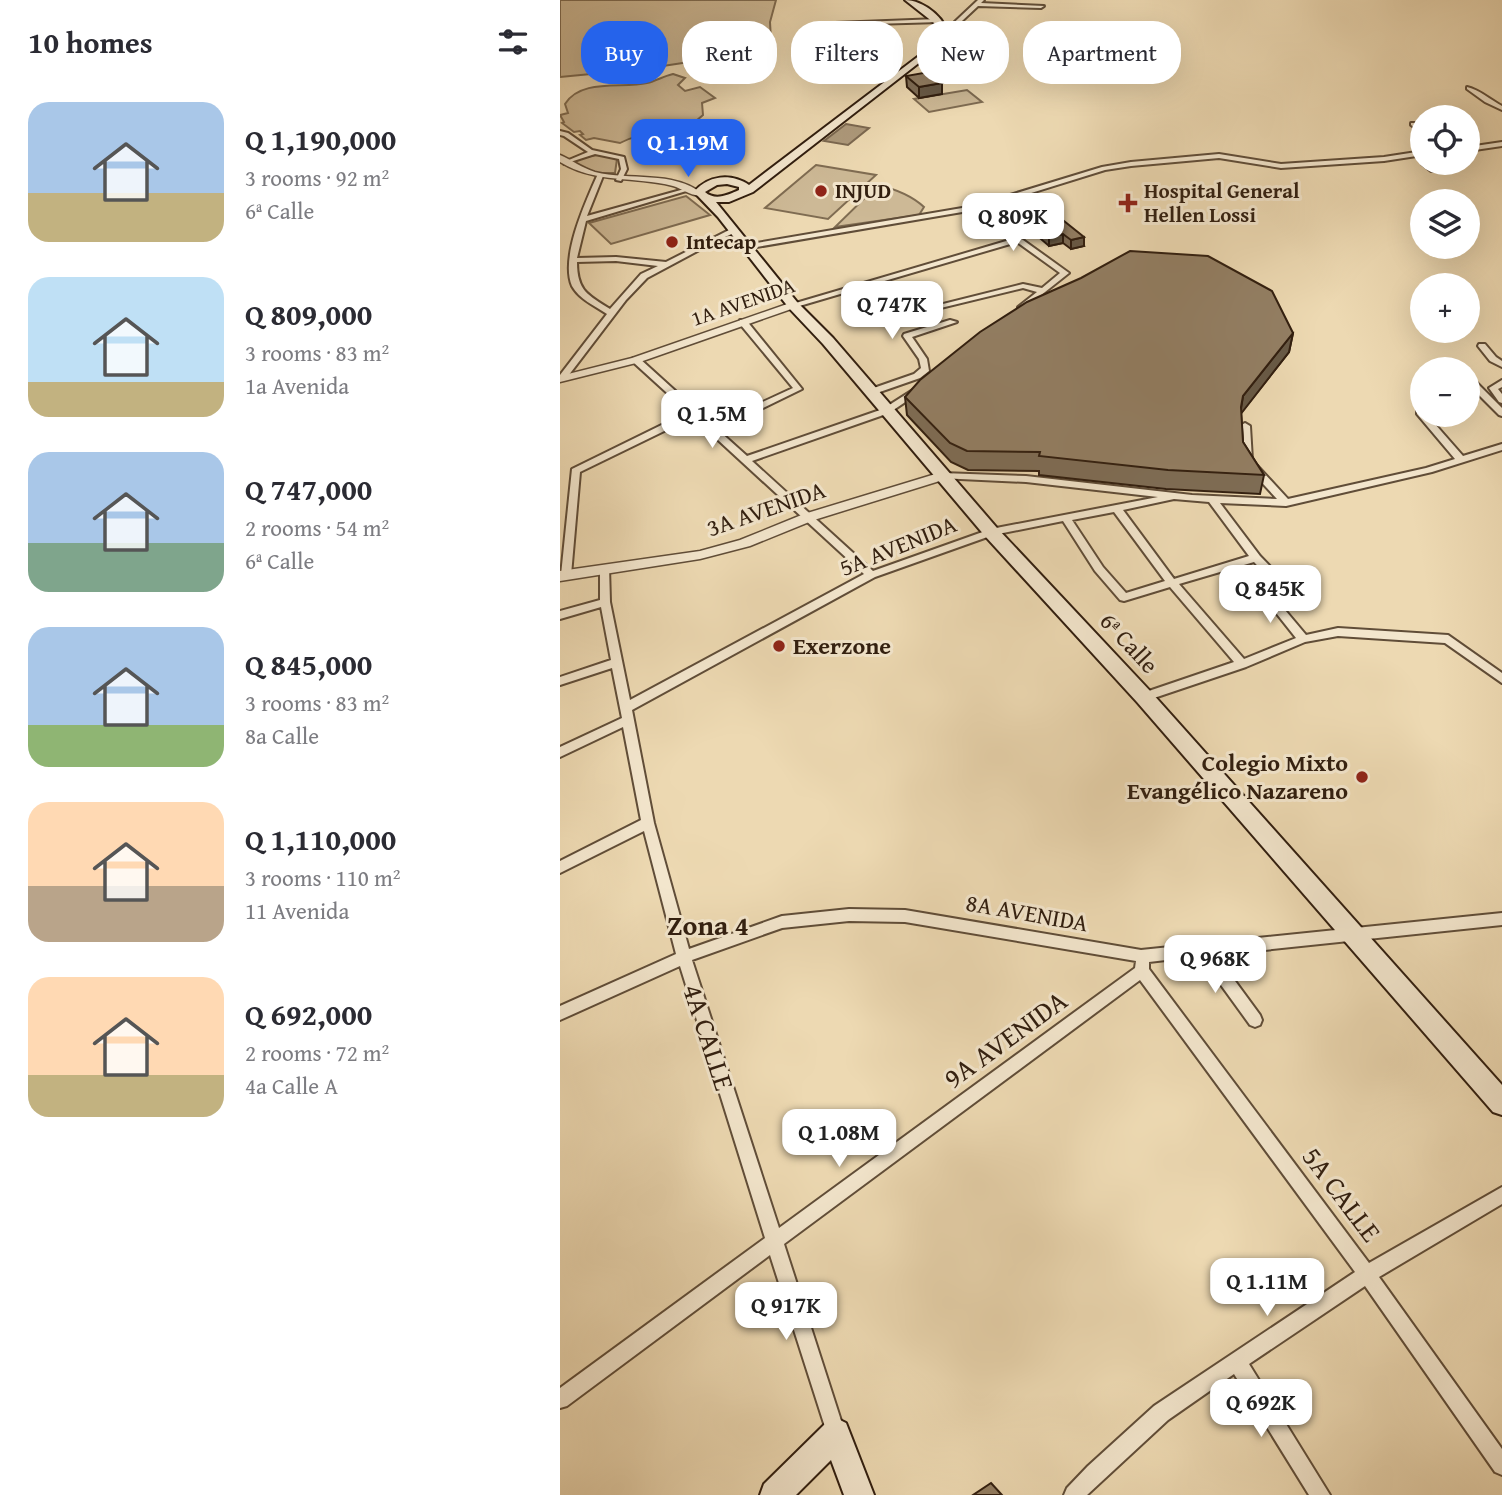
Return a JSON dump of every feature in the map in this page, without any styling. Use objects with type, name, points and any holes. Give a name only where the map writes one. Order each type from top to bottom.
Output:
[{"type":"main road","points":[[909,0],[938,21]]},
{"type":"main road","points":[[722,215],[740,195],[782,162],[917,65]]},
{"type":"main road","points":[[719,181],[745,186],[740,195],[719,201],[697,194],[700,189],[719,181],[764,170],[782,162]]},
{"type":"main road","name":"6ª Calle","points":[[697,194],[722,215],[743,245],[990,532],[1144,697],[1502,1103]]},
{"type":"main road","points":[[775,1495],[836,1433]]},
{"type":"main road","name":"4A CALLE","points":[[836,1433],[859,1495]]},
{"type":"street","points":[[959,21],[979,2],[1041,6]]},
{"type":"street","points":[[1469,89],[1502,108]]},
{"type":"street","points":[[560,133],[595,152],[622,158],[624,164],[620,178]]},
{"type":"street","points":[[1480,147],[1502,144]]},
{"type":"street","points":[[563,160],[595,152]]},
{"type":"street","points":[[717,238],[743,245],[975,208],[1104,168],[1135,163],[1219,156],[1281,166],[1410,155]]},
{"type":"street","points":[[563,160],[580,172],[672,184],[697,194]]},
{"type":"street","points":[[600,176],[581,220],[574,260],[574,284],[611,313]]},
{"type":"street","points":[[620,178],[719,181]]},
{"type":"street","points":[[581,220],[697,194]]},
{"type":"street","points":[[975,208],[1065,273],[1011,317]]},
{"type":"street","points":[[561,379],[611,313],[644,276],[733,230]]},
{"type":"street","name":"1A AVENIDA","points":[[561,379],[636,360],[793,304],[1019,239]]},
{"type":"street","points":[[574,260],[616,259],[665,265]]},
{"type":"street","points":[[883,320],[1023,285],[1043,291]]},
{"type":"street","points":[[872,392],[917,376],[926,369],[926,364],[907,337],[953,322]]},
{"type":"street","points":[[712,429],[798,388],[743,323]]},
{"type":"street","points":[[1482,346],[1493,359],[1502,364]]},
{"type":"street","points":[[636,360],[871,575]]},
{"type":"street","points":[[1502,383],[1493,388],[1502,400]]},
{"type":"street","points":[[745,460],[886,411],[927,386]]},
{"type":"street","points":[[1480,391],[1502,413]]},
{"type":"street","points":[[563,575],[574,473],[694,413]]},
{"type":"street","points":[[1245,426],[1247,461],[1286,503]]},
{"type":"street","points":[[1433,427],[1462,461]]},
{"type":"street","points":[[942,476],[1170,498],[1286,503],[1356,489],[1462,461],[1502,447]]},
{"type":"street","points":[[942,476],[1026,479],[1192,498]]},
{"type":"street","name":"3A AVENIDA","points":[[563,575],[700,555],[745,543],[809,517],[942,476]]},
{"type":"street","name":"5A AVENIDA","points":[[626,714],[871,575],[990,532],[1118,510],[1170,498]]},
{"type":"street","points":[[1212,499],[1256,558],[1294,598],[1279,606],[1280,612],[1303,639]]},
{"type":"street","points":[[1118,510],[1171,582],[1241,664]]},
{"type":"street","points":[[1066,518],[1099,569],[1121,596],[1126,598],[1256,558]]},
{"type":"street","name":"4A CALLE","points":[[605,569],[605,603],[615,663],[648,823],[684,957],[836,1433]]},
{"type":"street","points":[[560,615],[605,603]]},
{"type":"street","points":[[1144,697],[1241,664],[1303,639],[1338,632],[1448,639],[1502,679]]},
{"type":"street","points":[[560,681],[615,663]]},
{"type":"street","points":[[560,752],[626,714]]},
{"type":"street","points":[[560,867],[648,823]]},
{"type":"street","name":"8A AVENIDA","points":[[560,1013],[684,957],[782,922],[849,915],[905,916],[1142,964],[1203,949],[1502,919]]},
{"type":"street","points":[[1203,949],[1255,1020]]},
{"type":"street","name":"9A AVENIDA","points":[[560,1399],[1142,964]]},
{"type":"street","name":"5A CALLE","points":[[1142,964],[1502,1465]]},
{"type":"street","points":[[1074,1495],[1161,1413],[1367,1274],[1502,1195]]},
{"type":"street","points":[[1237,1362],[1320,1495]]},
{"type":"shaded area","points":[[560,0],[776,0],[770,21],[682,21],[682,63],[668,65],[668,21],[581,21],[581,75],[560,77]]},
{"type":"shaded area","points":[[673,74],[682,77],[678,85],[685,91],[700,87],[715,98],[702,103],[703,115],[693,123],[672,131],[640,136],[620,143],[594,138],[586,140],[580,135],[583,134],[580,131],[574,132],[562,123],[564,122],[560,115],[568,113],[565,104],[581,91],[603,86],[668,84],[668,76]]},
{"type":"shaded area","points":[[967,90],[982,102],[929,112],[914,99]]},
{"type":"shaded area","name":"INJUD","points":[[846,124],[869,128],[848,145],[824,141]]},
{"type":"shaded area","points":[[603,154],[617,159],[615,173],[593,173],[572,163],[585,157]]},
{"type":"shaded area","name":"INJUD","points":[[816,165],[876,175],[828,219],[765,208]]},
{"type":"shaded area","points":[[878,185],[902,193],[924,207],[919,215],[835,227]]},
{"type":"shaded area","points":[[686,196],[710,215],[611,244],[589,223]]},
{"type":"building","points":[[917,74],[917,84],[936,84],[919,87],[906,76]]},
{"type":"building","points":[[1059,217],[1084,237],[1071,240],[1063,234],[1049,237],[1033,223]]},
{"type":"building","points":[[1130,251],[1208,256],[1272,291],[1293,333],[1243,396],[1241,407],[1243,442],[1264,475],[1168,470],[1039,456],[1040,452],[967,451],[950,443],[905,397],[920,380],[980,332],[1027,302],[1081,278]]},
{"type":"building","points":[[991,1483],[1002,1495],[973,1495]]},
{"type":"place","name":"INJUD","points":[[821,191]]},
{"type":"place","name":"Hospital General Hellen Lossi","points":[[1128,203]]},
{"type":"place","name":"Intecap","points":[[672,242]]},
{"type":"place","name":"Exerzone","points":[[779,646]]},
{"type":"place","name":"Colegio Mixto Evangélico Nazareno","points":[[1362,777]]},
{"type":"district","name":"Zona 4","points":[[708,925]]}]
